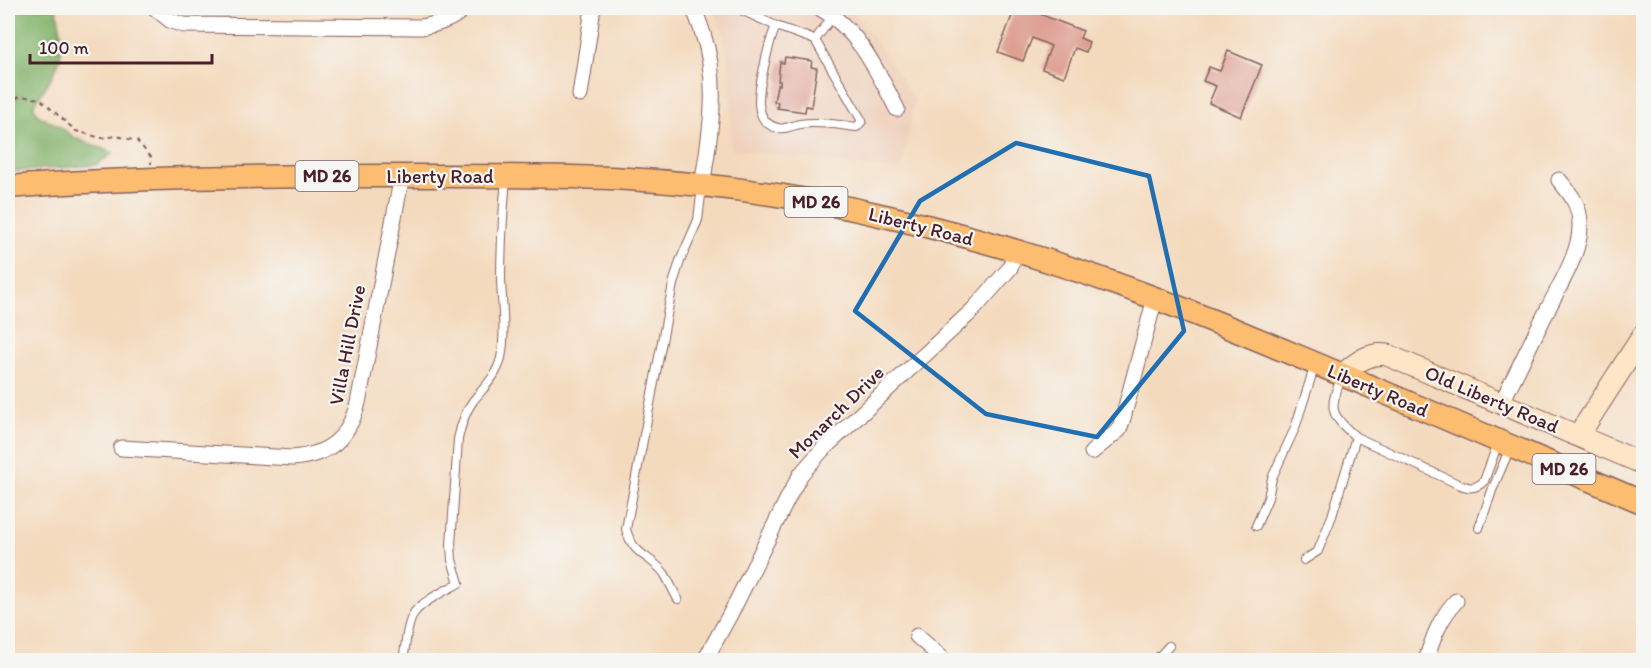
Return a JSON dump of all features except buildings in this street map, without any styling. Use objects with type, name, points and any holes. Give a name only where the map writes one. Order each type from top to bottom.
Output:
[{"type":"main road","name":"Liberty Road","points":[[8,187],[149,178],[402,176],[612,178],[702,186],[797,199],[866,212],[1016,251],[1155,298],[1644,503]]},
{"type":"street","points":[[155,8],[171,21],[184,26],[421,27],[440,24],[456,16],[465,8]]},
{"type":"street","points":[[580,95],[593,8]]},
{"type":"street","points":[[693,8],[708,49],[713,89],[712,121],[702,186]]},
{"type":"street","points":[[831,10],[857,39],[870,58],[897,109]]},
{"type":"street","name":"Villa Hill Drive","points":[[121,448],[292,458],[306,457],[334,444],[346,432],[353,420],[358,403],[402,176]]},
{"type":"street","points":[[1502,404],[1570,263],[1579,237],[1578,209],[1573,196],[1559,180]]},
{"type":"street","name":"Monarch Drive","points":[[705,660],[801,474],[822,450],[974,309],[1010,268],[1016,251]]},
{"type":"street","points":[[1092,452],[1119,430],[1155,298]]},
{"type":"street","points":[[1578,436],[1644,334]]},
{"type":"street","name":"Old Liberty Road","points":[[1342,375],[1365,357],[1379,353],[1386,354],[1644,464]]},
{"type":"street","points":[[1426,660],[1438,626],[1446,611],[1456,601]]},
{"type":"street","points":[[917,636],[944,660]]},
{"type":"lane","points":[[738,9],[815,40],[862,121],[857,127],[801,123],[780,129],[768,125],[761,113],[758,98],[771,37],[776,26]]},
{"type":"lane","points":[[815,40],[831,10]]},
{"type":"lane","points":[[403,660],[414,612],[459,583],[452,560],[451,546],[458,439],[467,410],[496,372],[500,360],[503,328],[501,255],[506,176]]},
{"type":"lane","points":[[678,599],[664,573],[634,548],[628,539],[626,529],[674,284],[680,261],[698,220],[702,186]]},
{"type":"lane","points":[[1256,526],[1268,498],[1272,478],[1295,428],[1315,364]]},
{"type":"lane","points":[[1342,375],[1333,404],[1335,415],[1341,424],[1356,437],[1458,484],[1473,488],[1479,486],[1505,444]]},
{"type":"lane","points":[[1304,560],[1318,551],[1332,516],[1356,437]]},
{"type":"lane","points":[[1479,528],[1505,444]]},
{"type":"lane","points":[[1156,660],[1169,646]]},
{"type":"path","points":[[8,103],[21,96],[40,99],[76,131],[102,138],[117,136],[136,141],[152,157],[149,178]]},
{"type":"highlighted area","points":[[1016,143],[1149,176],[1184,331],[1097,437],[986,414],[855,311],[920,201]]},
{"type":"shaded area","points":[[714,8],[843,8],[859,17],[915,100],[901,171],[730,149],[730,69],[722,29]]},
{"type":"green space","points":[[8,8],[56,8],[62,38],[59,60],[33,106],[39,116],[59,126],[75,138],[113,153],[96,165],[8,172]]}]
